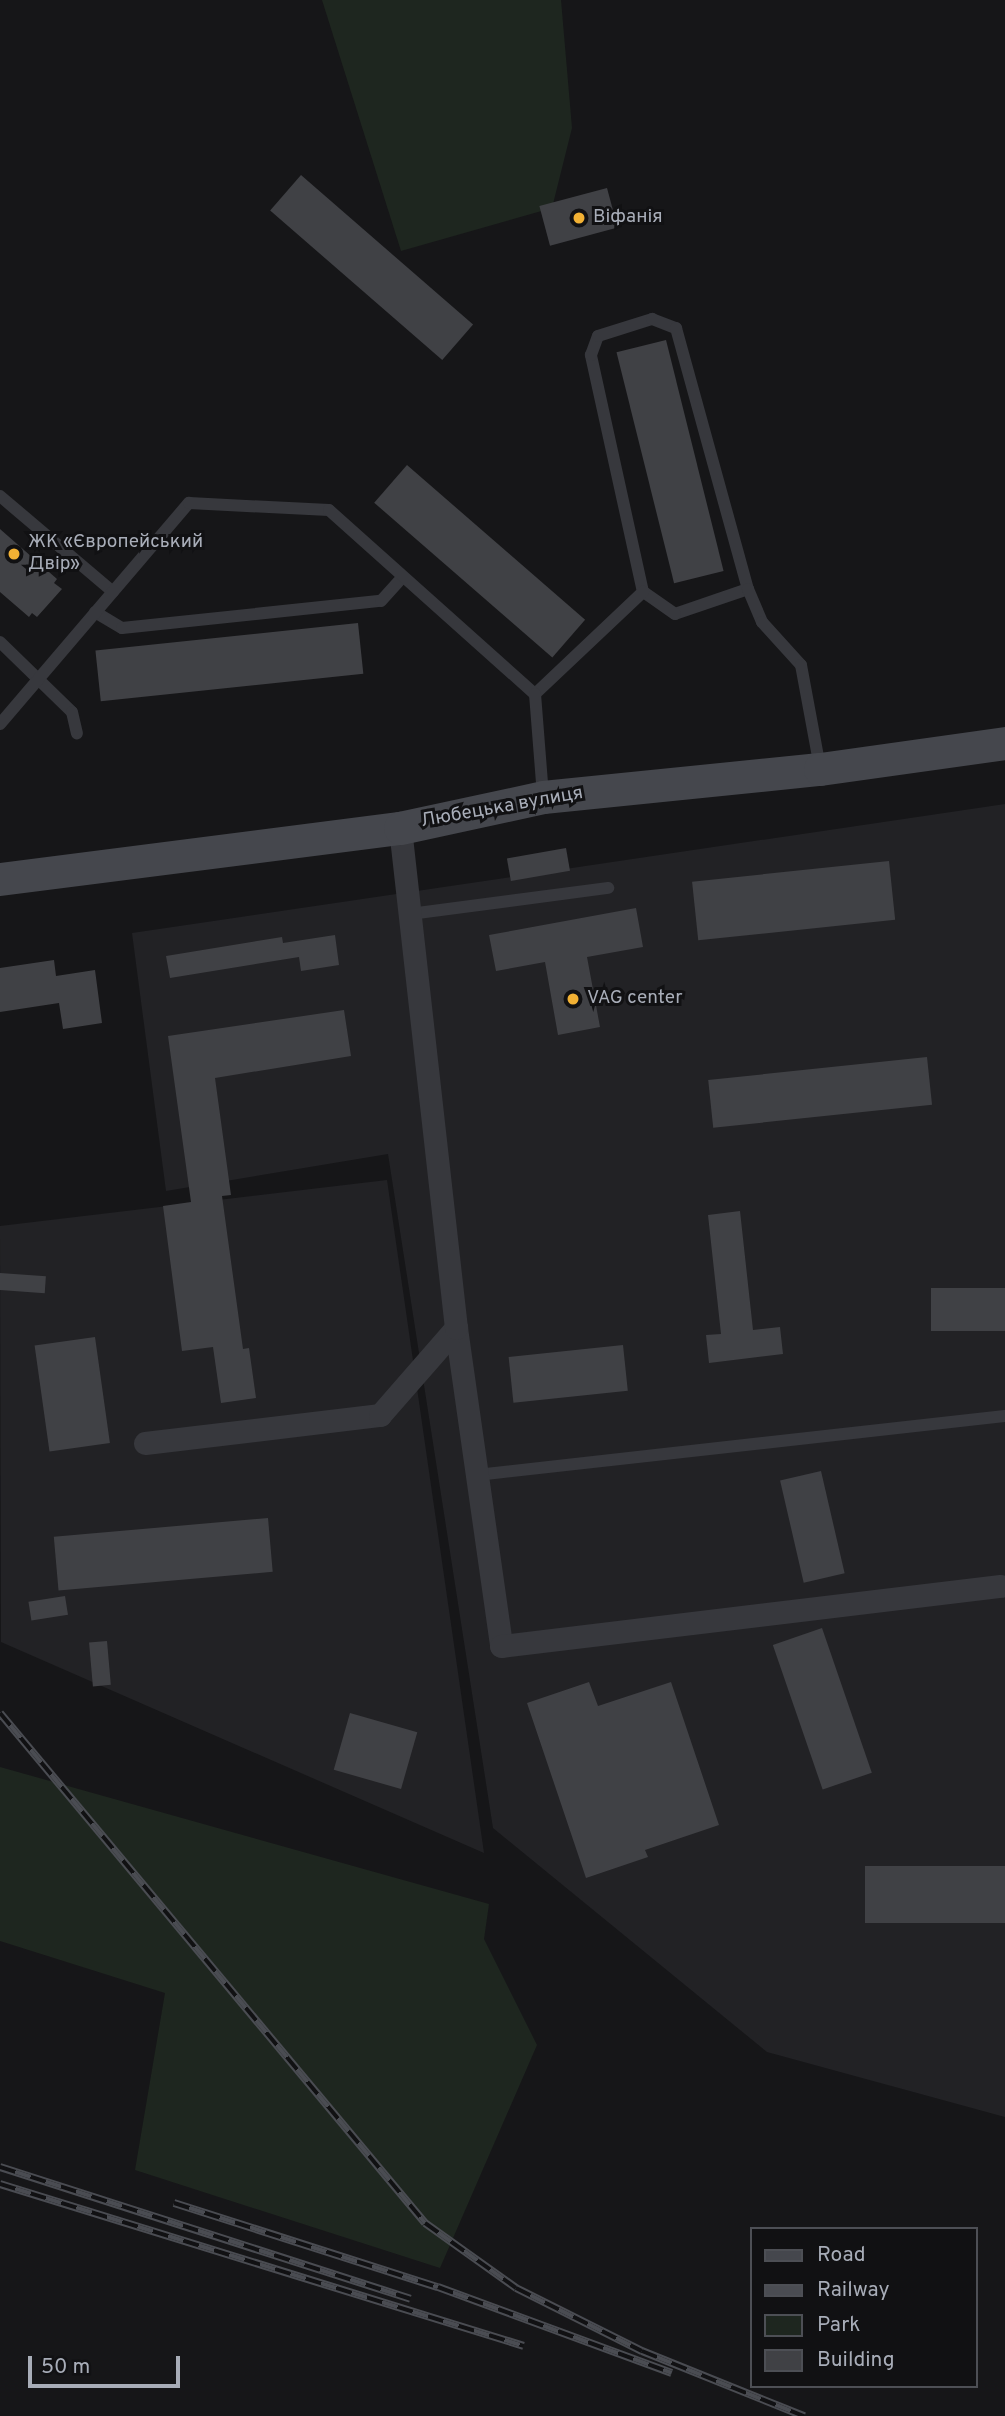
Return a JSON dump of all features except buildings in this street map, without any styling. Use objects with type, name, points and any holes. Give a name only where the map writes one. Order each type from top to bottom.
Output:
[{"type":"main road","name":"Любецька вулиця","points":[[0,879],[400,828],[543,797],[820,769],[1005,743]]},
{"type":"street","points":[[400,828],[456,1328],[501,1646],[1000,1586]]},
{"type":"street","points":[[145,1443],[380,1415],[456,1328]]},
{"type":"lane","points":[[748,589],[675,614],[643,592],[591,355],[598,336],[652,319],[676,328],[748,589],[762,622],[801,665],[820,769]]},
{"type":"lane","points":[[0,496],[113,592]]},
{"type":"lane","points":[[0,724],[38,676],[189,503],[329,510],[535,694],[543,797]]},
{"type":"lane","points":[[95,612],[122,628],[367,603],[381,601],[402,578]]},
{"type":"lane","points":[[535,694],[643,592]]},
{"type":"lane","points":[[0,642],[38,676],[72,712],[77,733]]},
{"type":"lane","points":[[410,914],[608,888]]},
{"type":"lane","points":[[477,1475],[1005,1416]]},
{"type":"shaded area","points":[[1005,804],[1005,2117],[767,2052],[493,1828],[388,1154],[166,1191],[132,933]]},
{"type":"shaded area","points":[[387,1180],[484,1853],[1,1642],[0,1226]]},
{"type":"green space","points":[[322,0],[561,0],[572,128],[552,208],[401,251]]},
{"type":"green space","points":[[0,1767],[489,1904],[484,1939],[537,2045],[440,2268],[135,2170],[165,1993],[0,1941]]},
{"type":"railway","points":[[0,1713],[425,2223],[516,2288],[642,2351],[804,2416]]},
{"type":"railway","points":[[0,2167],[410,2299]]},
{"type":"railway","points":[[0,2184],[524,2346]]},
{"type":"railway","points":[[174,2203],[438,2287],[672,2373]]},
{"type":"place","name":"Віфанія","points":[[579,218]]},
{"type":"place","name":"ЖК «Європейський Двір»","points":[[14,554]]},
{"type":"place","name":"VAG center","points":[[573,999]]}]
